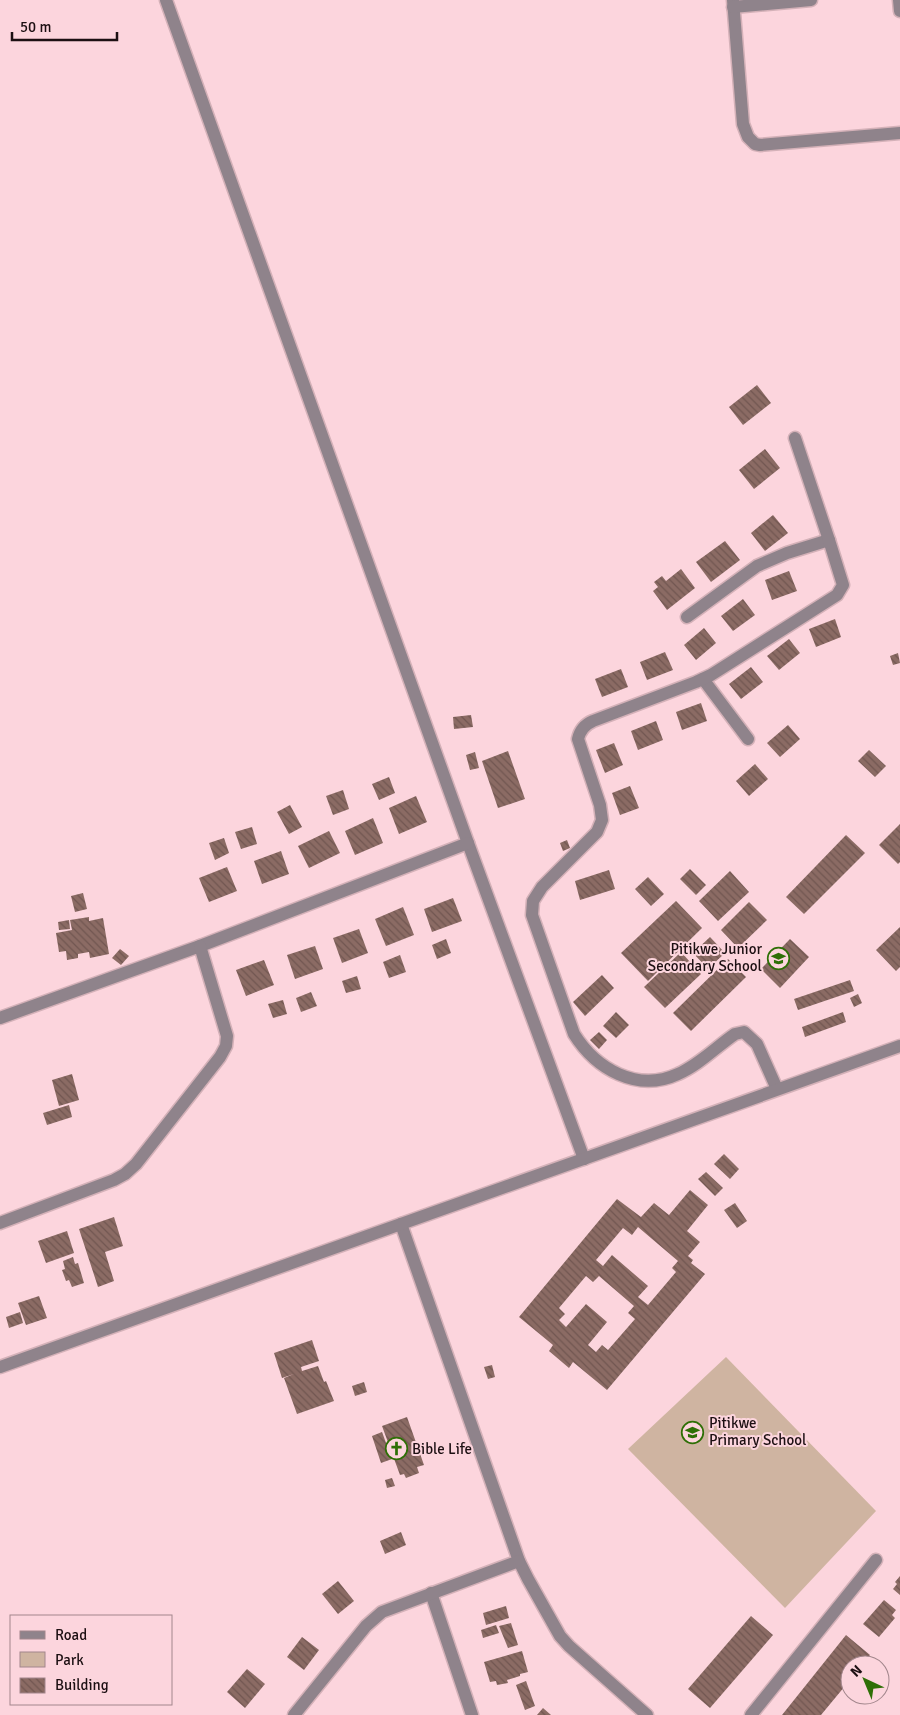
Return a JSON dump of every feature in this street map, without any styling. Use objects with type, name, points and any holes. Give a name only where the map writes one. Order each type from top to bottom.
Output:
[{"type":"street","points":[[166,0],[468,843],[584,1158]]},
{"type":"street","points":[[811,0],[733,4],[743,124],[750,140],[760,146],[900,133]]},
{"type":"street","points":[[899,0],[900,11]]},
{"type":"street","points":[[777,1089],[757,1044],[744,1032],[735,1034],[677,1075],[654,1081],[629,1079],[614,1073],[596,1061],[574,1034],[532,915],[533,901],[542,887],[593,836],[601,824],[600,805],[578,739],[583,729],[593,721],[703,679],[840,592],[843,585],[830,540],[795,438]]},
{"type":"street","points":[[687,617],[757,566],[788,553],[830,540]]},
{"type":"street","points":[[703,679],[748,739]]},
{"type":"street","points":[[0,1018],[200,946],[468,843]]},
{"type":"street","points":[[0,1223],[114,1180],[125,1174],[136,1164],[220,1057],[226,1046],[227,1036],[200,946]]},
{"type":"street","points":[[0,1367],[900,1046]]},
{"type":"street","points":[[401,1224],[519,1560],[528,1579],[560,1636],[647,1715]]},
{"type":"street","points":[[294,1715],[373,1619],[382,1612],[519,1560]]},
{"type":"street","points":[[751,1715],[876,1560]]},
{"type":"street","points":[[431,1593],[472,1715]]},
{"type":"green space","points":[[726,1357],[876,1511],[785,1608],[628,1449]]},
{"type":"building","points":[[757,385],[771,403],[743,425],[729,407]]},
{"type":"building","points":[[765,449],[780,468],[754,489],[739,470]]},
{"type":"building","points":[[773,515],[788,533],[765,551],[751,533]]},
{"type":"building","points":[[725,541],[740,560],[711,582],[696,562]]},
{"type":"building","points":[[681,569],[695,588],[667,610],[653,591],[658,587],[654,582],[662,576],[666,581]]},
{"type":"building","points":[[789,571],[797,591],[772,600],[765,580]]},
{"type":"building","points":[[743,599],[755,615],[733,631],[721,616]]},
{"type":"building","points":[[835,619],[841,637],[816,647],[809,629]]},
{"type":"building","points":[[704,628],[716,643],[696,660],[684,645]]},
{"type":"building","points":[[789,639],[800,653],[779,670],[767,656]]},
{"type":"building","points":[[665,652],[673,670],[647,680],[640,662]]},
{"type":"building","points":[[898,653],[900,663],[893,665],[890,656]]},
{"type":"building","points":[[751,667],[763,682],[741,699],[729,684]]},
{"type":"building","points":[[621,669],[628,687],[602,697],[595,679]]},
{"type":"building","points":[[701,703],[707,721],[682,730],[676,712]]},
{"type":"building","points":[[471,715],[473,727],[454,729],[453,717]]},
{"type":"building","points":[[656,721],[663,740],[638,750],[631,731]]},
{"type":"building","points":[[788,725],[800,739],[780,757],[767,743]]},
{"type":"building","points":[[614,743],[623,765],[605,773],[596,750]]},
{"type":"building","points":[[869,750],[886,766],[875,777],[858,761]]},
{"type":"building","points":[[508,751],[525,799],[498,808],[482,761]]},
{"type":"building","points":[[475,752],[479,768],[470,770],[466,755]]},
{"type":"building","points":[[755,764],[768,779],[749,796],[736,781]]},
{"type":"building","points":[[389,777],[395,793],[379,800],[372,784]]},
{"type":"building","points":[[630,786],[639,808],[620,815],[612,793]]},
{"type":"building","points":[[343,790],[349,809],[333,815],[326,796]]},
{"type":"building","points":[[416,796],[427,822],[399,834],[389,808]]},
{"type":"building","points":[[290,805],[302,827],[289,834],[277,812]]},
{"type":"building","points":[[373,818],[383,843],[355,855],[345,831]]},
{"type":"building","points":[[900,824],[900,862],[898,864],[879,845]]},
{"type":"building","points":[[252,827],[257,844],[241,849],[235,832]]},
{"type":"building","points":[[329,831],[340,853],[309,868],[298,846]]},
{"type":"building","points":[[846,835],[865,853],[804,914],[786,897]]},
{"type":"building","points":[[224,838],[229,853],[215,860],[209,843]]},
{"type":"building","points":[[567,840],[570,848],[563,851],[560,843]]},
{"type":"building","points":[[281,851],[289,874],[262,884],[254,861]]},
{"type":"building","points":[[227,867],[237,891],[209,902],[199,878]]},
{"type":"building","points":[[690,869],[706,885],[696,895],[680,879]]},
{"type":"building","points":[[609,870],[615,889],[580,900],[575,881]]},
{"type":"building","points":[[730,871],[749,892],[718,921],[699,901]]},
{"type":"building","points":[[648,877],[664,894],[651,906],[635,889]]},
{"type":"building","points":[[83,893],[87,909],[75,912],[71,896]]},
{"type":"building","points":[[453,898],[462,921],[432,932],[424,909]]},
{"type":"building","points":[[676,901],[702,928],[648,981],[621,953]]},
{"type":"building","points":[[749,902],[767,920],[738,948],[721,930]]},
{"type":"building","points":[[403,907],[414,935],[386,946],[375,919]]},
{"type":"building","points":[[89,917],[89,921],[103,918],[109,954],[90,958],[89,952],[78,954],[78,958],[67,960],[66,951],[59,952],[56,933],[72,930],[70,920]]},
{"type":"building","points":[[69,920],[70,929],[59,930],[58,922]]},
{"type":"building","points":[[900,927],[900,967],[896,971],[876,950]]},
{"type":"building","points":[[359,929],[368,953],[342,963],[333,938]]},
{"type":"building","points":[[710,937],[725,953],[708,969],[693,953]]},
{"type":"building","points":[[446,939],[451,953],[437,959],[432,945]]},
{"type":"building","points":[[790,939],[809,957],[780,988],[761,969]]},
{"type":"building","points":[[315,946],[323,969],[295,979],[287,955]]},
{"type":"building","points":[[120,949],[129,956],[121,965],[112,958]]},
{"type":"building","points":[[681,952],[701,974],[665,1008],[644,987]]},
{"type":"building","points":[[400,955],[406,972],[389,978],[383,962]]},
{"type":"building","points":[[728,959],[746,977],[691,1031],[673,1013]]},
{"type":"building","points":[[264,960],[274,985],[246,996],[236,970]]},
{"type":"building","points":[[602,975],[614,988],[585,1016],[573,1002]]},
{"type":"building","points":[[357,976],[361,989],[346,993],[342,981]]},
{"type":"building","points":[[850,980],[854,991],[798,1010],[794,999]]},
{"type":"building","points":[[311,992],[317,1006],[301,1012],[296,998]]},
{"type":"building","points":[[858,994],[862,1003],[854,1007],[850,998]]},
{"type":"building","points":[[283,1000],[287,1014],[273,1018],[268,1004]]},
{"type":"building","points":[[616,1012],[629,1025],[616,1038],[603,1026]]},
{"type":"building","points":[[843,1012],[846,1022],[805,1037],[802,1027]]},
{"type":"building","points":[[599,1032],[607,1040],[599,1049],[590,1040]]},
{"type":"building","points":[[72,1074],[79,1100],[59,1106],[52,1080]]},
{"type":"building","points":[[69,1105],[72,1117],[47,1125],[43,1113]]},
{"type":"building","points":[[724,1154],[739,1169],[730,1179],[714,1164]]},
{"type":"building","points":[[706,1172],[723,1188],[715,1196],[698,1179]]},
{"type":"building","points":[[690,1190],[708,1205],[687,1231],[700,1242],[688,1256],[693,1260],[691,1263],[705,1274],[607,1390],[573,1362],[569,1368],[549,1351],[553,1345],[519,1317],[617,1199],[641,1217],[654,1203],[669,1215]],"holes":[[[638,1227],[678,1261],[672,1268],[676,1272],[648,1305],[638,1297],[648,1286],[612,1255],[603,1266],[596,1260],[623,1228],[632,1235]],[[586,1276],[593,1282],[599,1276],[634,1306],[628,1313],[635,1319],[608,1350],[602,1345],[596,1352],[588,1345],[607,1322],[586,1304],[566,1327],[559,1320],[565,1314],[559,1308]]]},
{"type":"building","points":[[735,1203],[747,1221],[737,1228],[724,1210]]},
{"type":"building","points":[[114,1217],[123,1246],[105,1252],[114,1281],[98,1287],[79,1229]]},
{"type":"building","points":[[67,1231],[74,1253],[46,1263],[38,1241]]},
{"type":"building","points":[[73,1257],[75,1264],[78,1263],[84,1283],[72,1287],[69,1280],[66,1281],[62,1270],[65,1269],[63,1261]]},
{"type":"building","points":[[39,1296],[47,1318],[26,1325],[18,1303]]},
{"type":"building","points":[[20,1312],[23,1323],[9,1328],[6,1317]]},
{"type":"building","points":[[312,1340],[319,1361],[301,1367],[302,1371],[318,1366],[334,1401],[297,1414],[284,1378],[294,1374],[282,1378],[274,1353]]},
{"type":"building","points":[[492,1365],[495,1377],[488,1379],[484,1367]]},
{"type":"building","points":[[364,1382],[367,1392],[355,1396],[352,1386]]},
{"type":"building","points":[[407,1417],[424,1465],[417,1467],[419,1473],[406,1478],[404,1474],[400,1475],[382,1426]]},
{"type":"building","points":[[382,1432],[392,1459],[381,1463],[372,1436]]},
{"type":"building","points":[[392,1478],[395,1486],[387,1488],[385,1480]]},
{"type":"building","points":[[401,1532],[406,1545],[385,1554],[380,1541]]},
{"type":"building","points":[[900,1576],[900,1595],[893,1589],[897,1584],[895,1582]]},
{"type":"building","points":[[338,1581],[354,1601],[338,1614],[322,1594]]},
{"type":"building","points":[[884,1600],[896,1610],[892,1615],[895,1618],[879,1637],[863,1624]]},
{"type":"building","points":[[506,1606],[509,1618],[486,1625],[483,1613]]},
{"type":"building","points":[[751,1616],[773,1635],[710,1708],[688,1689]]},
{"type":"building","points":[[511,1623],[518,1645],[508,1648],[499,1626]]},
{"type":"building","points":[[496,1625],[499,1633],[483,1638],[481,1630]]},
{"type":"building","points":[[846,1635],[870,1655],[840,1655],[840,1692],[821,1715],[782,1715]]},
{"type":"building","points":[[302,1637],[319,1650],[304,1670],[287,1657]]},
{"type":"building","points":[[522,1651],[528,1672],[507,1680],[508,1683],[497,1685],[496,1681],[490,1682],[484,1662]]},
{"type":"building","points":[[247,1669],[265,1684],[245,1708],[227,1692]]},
{"type":"building","points":[[526,1681],[535,1706],[525,1710],[516,1685]]},
{"type":"building","points":[[543,1708],[551,1715],[537,1715]]},
{"type":"place","name":"Pitikwe Junior Secondary School","points":[[778,958]]},
{"type":"place","name":"Pitikwe Primary School","points":[[693,1432]]},
{"type":"place","name":"Bible Life","points":[[396,1449]]}]
